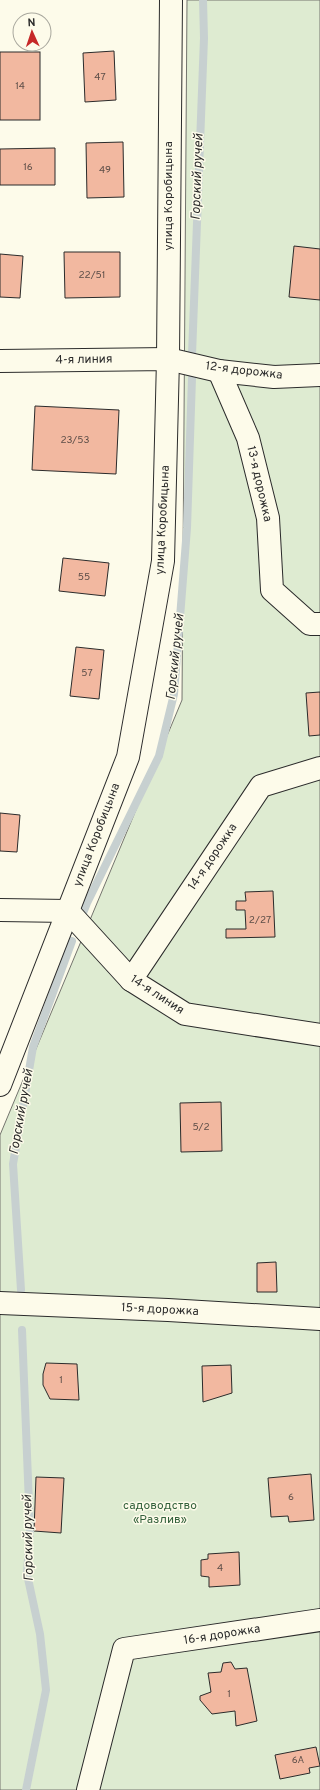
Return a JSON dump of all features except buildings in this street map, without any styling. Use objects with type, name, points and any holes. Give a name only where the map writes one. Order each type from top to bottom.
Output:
[{"type":"street","name":"улица Коробицына","points":[[0,1086],[128,757],[163,561],[168,359],[171,0]]},
{"type":"street","name":"4-я линия","points":[[0,361],[168,359]]},
{"type":"street","name":"12-я дорожка","points":[[168,359],[219,371],[274,377],[320,376]]},
{"type":"street","name":"13-я дорожка","points":[[219,371],[248,438],[268,518],[272,590],[310,624],[320,624]]},
{"type":"street","name":"14-я дорожка","points":[[131,980],[260,786],[320,768]]},
{"type":"street","points":[[0,910],[68,911]]},
{"type":"street","name":"14-я линия","points":[[68,911],[131,980],[185,1014],[320,1035]]},
{"type":"street","name":"15-я дорожка","points":[[0,1303],[168,1310],[320,1319]]},
{"type":"street","name":"16-я дорожка","points":[[88,1790],[124,1649],[320,1620]]},
{"type":"green space","name":"садоводство «Разлив»","points":[[187,0],[320,0],[320,1790],[0,1790],[0,1135],[182,700]]},
{"type":"waterway","name":"Горский ручей","points":[[192,355],[204,38],[203,0]]},
{"type":"waterway","name":"Горский ручей","points":[[81,918],[159,756],[174,694],[187,528],[192,378]]},
{"type":"waterway","name":"Горский ручей","points":[[21,1290],[13,1164],[33,1047],[72,941]]},
{"type":"waterway","name":"Горский ручей","points":[[22,1330],[30,1529],[27,1574],[40,1634],[46,1690],[26,1790]]}]
